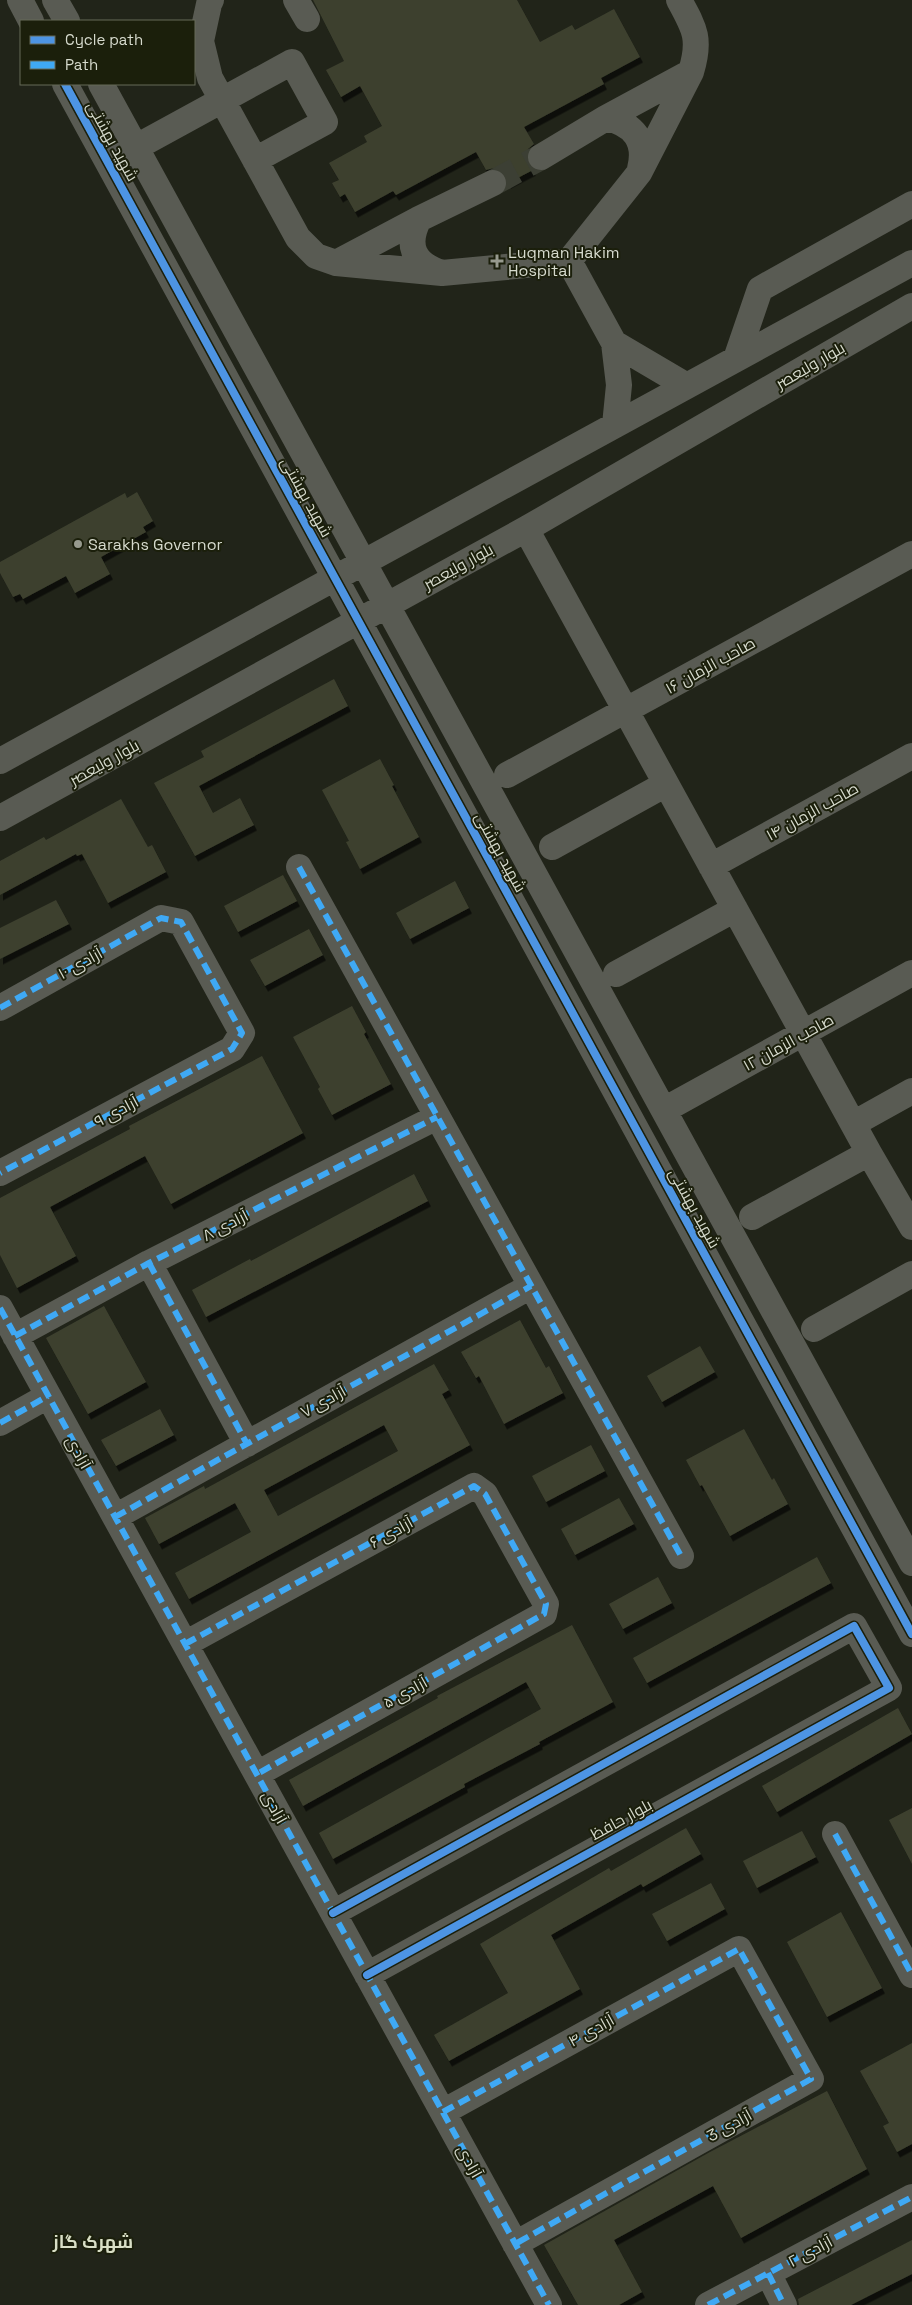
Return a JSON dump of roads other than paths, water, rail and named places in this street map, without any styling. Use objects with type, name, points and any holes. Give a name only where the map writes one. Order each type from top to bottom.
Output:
[{"type":"street","points":[[20,0],[30,20]]},
{"type":"street","points":[[56,0],[66,20]]},
{"type":"street","points":[[211,0],[201,41],[210,78],[298,238],[316,256],[336,264],[442,273],[569,261],[639,173],[691,72],[696,55],[695,28],[679,0]]},
{"type":"street","points":[[108,162],[292,62],[325,122],[255,160]]},
{"type":"street","points":[[541,157],[606,118],[691,72]]},
{"type":"street","name":"شهید بهشتی","points":[[67,85],[912,1632]]},
{"type":"street","name":"شهید بهشتی","points":[[102,85],[912,1563]]},
{"type":"street","points":[[606,118],[621,121],[633,130],[641,143],[643,158],[639,173]]},
{"type":"street","points":[[336,264],[419,219],[493,183]]},
{"type":"street","points":[[736,359],[760,290],[912,204]]},
{"type":"street","points":[[419,219],[412,232],[412,246],[418,259],[429,269],[442,273]]},
{"type":"street","points":[[569,261],[614,344],[619,385],[615,425]]},
{"type":"street","points":[[0,761],[912,263]]},
{"type":"street","name":"بلوار ولیعصر","points":[[0,818],[526,529],[912,306]]},
{"type":"street","points":[[614,344],[687,386]]},
{"type":"street","points":[[526,529],[869,1153],[912,1227]]},
{"type":"street","name":"صاحب الزمان ۱۶","points":[[507,775],[912,554]]},
{"type":"street","name":"صاحب الزمان ۱۴","points":[[711,866],[912,756]]},
{"type":"street","points":[[552,847],[666,784]]},
{"type":"street","points":[[299,867],[681,1556]]},
{"type":"street","points":[[616,974],[735,909]]},
{"type":"street","name":"آزادی ۱۰","points":[[0,1008],[161,918],[182,922],[219,990],[242,1033],[232,1049]]},
{"type":"street","name":"صاحب الزمان ۱۲","points":[[664,1110],[912,973]]},
{"type":"street","name":"آزادی ۹","points":[[0,1173],[232,1049]]},
{"type":"street","points":[[853,1124],[912,1091]]},
{"type":"street","name":"آزادی ۸","points":[[15,1336],[149,1263],[437,1116]]},
{"type":"street","points":[[752,1217],[869,1153]]},
{"type":"street","points":[[149,1263],[247,1444]]},
{"type":"street","points":[[814,1329],[912,1274]]},
{"type":"street","name":"آزادی ۷","points":[[115,1517],[531,1286]]},
{"type":"street","name":"آزادی","points":[[0,1308],[549,2305]]},
{"type":"street","points":[[0,1423],[48,1396]]},
{"type":"street","name":"آزادی ۶","points":[[185,1644],[474,1486],[485,1494],[546,1604]]},
{"type":"street","name":"آزادی ۵","points":[[257,1774],[544,1614],[546,1604]]},
{"type":"street","name":"بلوار حافظ","points":[[333,1913],[854,1626],[889,1688],[367,1975]]},
{"type":"street","points":[[834,1834],[912,1975]]},
{"type":"street","name":"آزادی ۴","points":[[443,2112],[739,1948]]},
{"type":"street","name":"آزادی 3","points":[[515,2244],[811,2080],[739,1948]]},
{"type":"street","name":"آزادی ۲","points":[[708,2305],[912,2197]]},
{"type":"street","points":[[768,2273],[784,2305]]},
{"type":"tunnel","points":[[493,183],[541,157]]},
{"type":"place","name":"Luqman Hakim Hospital","points":[[497,261]]},
{"type":"place","name":"Sarakhs Governor","points":[[78,544]]},
{"type":"district","name":"شهرک گاز","points":[[93,2242]]}]
